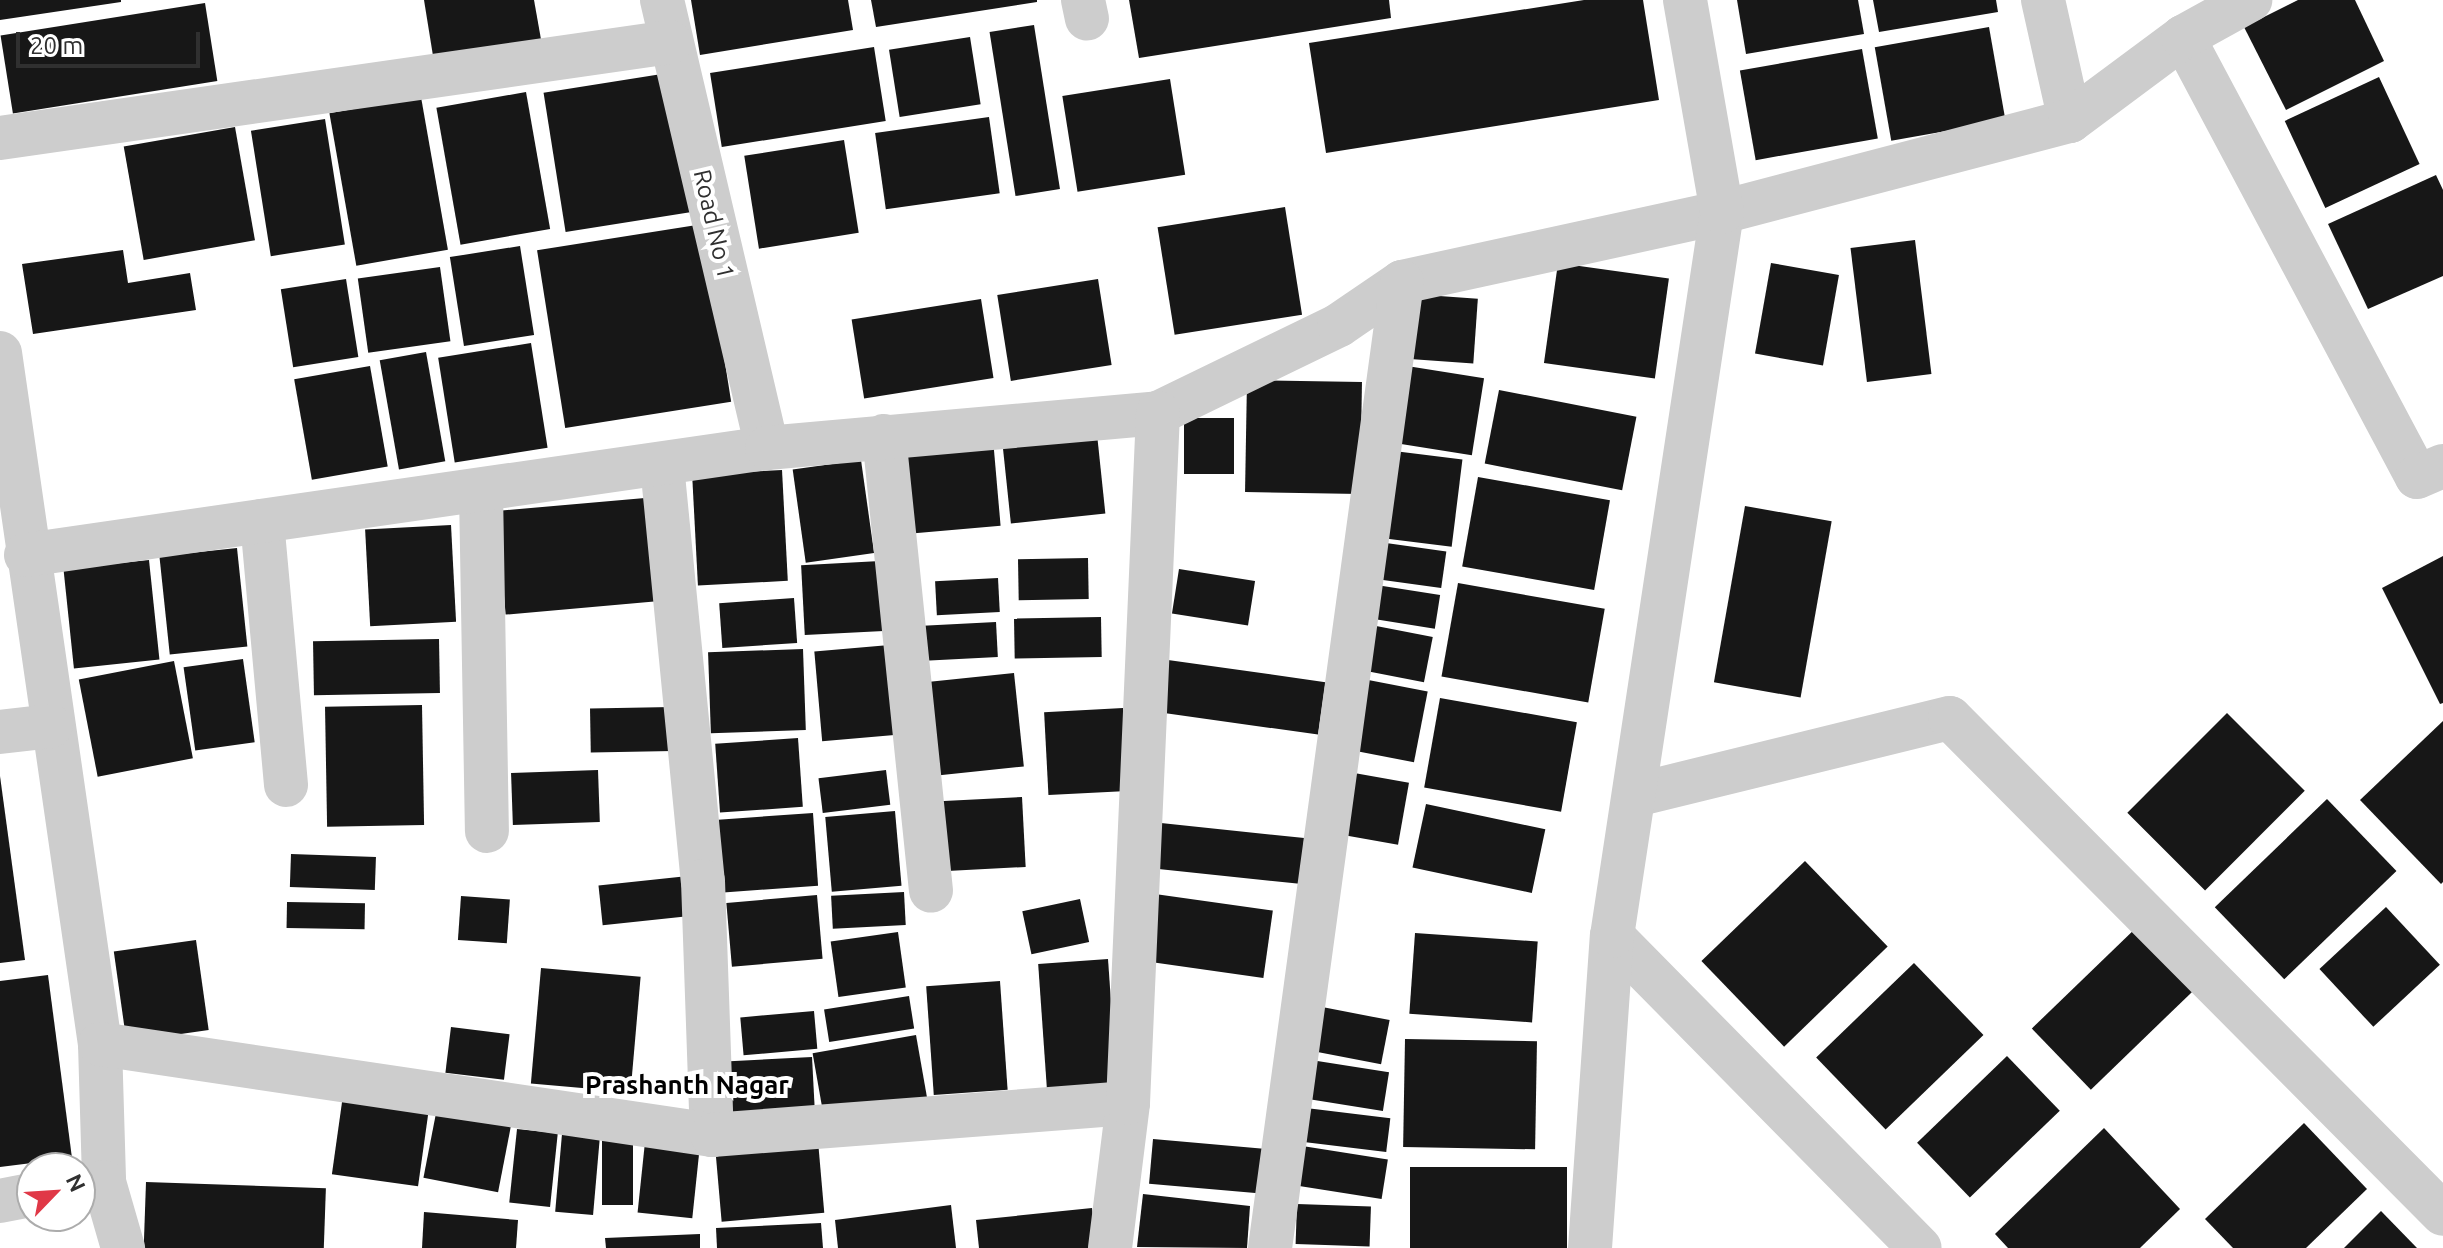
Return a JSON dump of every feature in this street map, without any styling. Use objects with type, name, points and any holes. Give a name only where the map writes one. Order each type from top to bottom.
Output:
[{"type":"street","points":[[1590,1248],[1612,936],[1636,795],[1722,212],[1685,0]]},
{"type":"street","points":[[2043,0],[2070,121]]},
{"type":"street","points":[[26,555],[481,492],[767,448],[1158,413],[1339,325],[1402,282],[1722,212],[2070,121],[2183,37],[2250,0]]},
{"type":"street","points":[[0,138],[666,21]]},
{"type":"street","name":"Road No 1","points":[[666,21],[767,448]]},
{"type":"street","points":[[2183,37],[2417,477],[2443,466]]},
{"type":"street","points":[[1270,1248],[1402,282]]},
{"type":"street","points":[[0,353],[6,421],[100,1044],[94,1152]]},
{"type":"street","points":[[1110,1248],[1128,1103],[1158,413]]},
{"type":"street","points":[[884,436],[931,891]]},
{"type":"street","points":[[662,465],[704,894],[712,1135]]},
{"type":"street","points":[[481,492],[487,831]]},
{"type":"street","points":[[262,521],[286,785]]},
{"type":"street","points":[[1636,795],[1950,718],[2443,1214]]},
{"type":"street","points":[[0,732],[51,726]]},
{"type":"street","points":[[1612,936],[1920,1248]]},
{"type":"street","points":[[100,1044],[712,1135],[1128,1103]]},
{"type":"street","points":[[96,1192],[123,1248]]},
{"type":"building","points":[[0,0],[121,0],[121,2],[0,20]]},
{"type":"building","points":[[424,0],[534,0],[542,45],[434,62]]},
{"type":"building","points":[[691,0],[848,0],[853,30],[700,55]]},
{"type":"building","points":[[871,0],[1037,0],[1037,2],[876,27]]},
{"type":"building","points":[[1129,0],[1389,0],[1391,18],[1139,58]]},
{"type":"building","points":[[1584,0],[1643,0],[1659,100],[1326,153],[1309,43]]},
{"type":"building","points":[[1737,0],[1858,0],[1864,34],[1746,54]]},
{"type":"building","points":[[1873,0],[1996,0],[1998,12],[1879,32]]},
{"type":"building","points":[[2298,0],[2355,0],[2384,61],[2286,110],[2244,27]]},
{"type":"building","points":[[205,3],[217,81],[13,113],[1,35]]},
{"type":"building","points":[[1034,25],[1060,189],[1016,196],[990,32]]},
{"type":"building","points":[[1989,27],[2005,121],[1891,141],[1875,47]]},
{"type":"building","points":[[970,37],[981,104],[900,117],[889,50]]},
{"type":"building","points":[[874,47],[886,121],[722,147],[710,73]]},
{"type":"building","points":[[1862,49],[1878,139],[1756,160],[1740,71]]},
{"type":"building","points":[[668,73],[690,212],[566,232],[544,93]]},
{"type":"building","points":[[2379,77],[2420,164],[2325,208],[2285,121]]},
{"type":"building","points":[[1170,79],[1185,175],[1078,192],[1062,96]]},
{"type":"building","points":[[526,92],[550,229],[461,245],[436,108]]},
{"type":"building","points":[[421,97],[448,250],[356,266],[329,113]]},
{"type":"building","points":[[989,117],[1000,193],[886,209],[875,133]]},
{"type":"building","points":[[325,119],[345,244],[271,256],[251,131]]},
{"type":"building","points":[[235,127],[255,240],[144,260],[124,147]]},
{"type":"building","points":[[844,140],[859,233],[759,249],[744,156]]},
{"type":"building","points":[[2436,175],[2443,190],[2443,276],[2368,309],[2328,224]]},
{"type":"building","points":[[1285,207],[1302,315],[1175,335],[1158,227]]},
{"type":"building","points":[[703,224],[731,402],[565,428],[537,250]]},
{"type":"building","points":[[1915,240],[1931,374],[1867,382],[1850,248]]},
{"type":"building","points":[[520,246],[534,335],[464,346],[450,257]]},
{"type":"building","points":[[123,250],[128,283],[190,273],[196,310],[33,334],[22,264]]},
{"type":"building","points":[[1558,263],[1669,279],[1655,379],[1544,363]]},
{"type":"building","points":[[1771,263],[1839,275],[1823,366],[1755,354]]},
{"type":"building","points":[[440,267],[450,341],[368,353],[358,279]]},
{"type":"building","points":[[346,279],[358,357],[293,367],[281,289]]},
{"type":"building","points":[[1098,279],[1112,365],[1011,381],[997,295]]},
{"type":"building","points":[[1411,294],[1478,299],[1473,364],[1406,359]]},
{"type":"building","points":[[981,299],[994,378],[864,399],[852,319]]},
{"type":"building","points":[[531,343],[548,448],[455,462],[438,358]]},
{"type":"building","points":[[426,352],[445,461],[399,469],[380,360]]},
{"type":"building","points":[[370,366],[388,466],[312,480],[294,379]]},
{"type":"building","points":[[1407,366],[1484,378],[1472,455],[1395,443]]},
{"type":"building","points":[[1247,380],[1362,382],[1360,494],[1245,492]]},
{"type":"building","points":[[1499,390],[1636,417],[1622,490],[1485,464]]},
{"type":"building","points":[[1184,418],[1234,418],[1234,474],[1184,474]]},
{"type":"building","points":[[1097,434],[1105,514],[1011,523],[1003,444]]},
{"type":"building","points":[[993,439],[1001,526],[906,534],[898,447]]},
{"type":"building","points":[[1386,450],[1462,459],[1452,547],[1375,537]]},
{"type":"building","points":[[861,460],[874,553],[806,563],[793,470]]},
{"type":"building","points":[[782,470],[788,581],[698,586],[692,475]]},
{"type":"building","points":[[1478,477],[1610,500],[1594,590],[1462,567]]},
{"type":"building","points":[[645,498],[654,602],[506,615],[497,511]]},
{"type":"building","points":[[1745,506],[1832,521],[1801,698],[1714,682]]},
{"type":"building","points":[[451,525],[456,622],[370,626],[365,530]]},
{"type":"building","points":[[1379,542],[1446,551],[1441,588],[1374,579]]},
{"type":"building","points":[[237,548],[247,646],[170,655],[159,556]]},
{"type":"building","points":[[2443,556],[2443,703],[2440,704],[2382,588]]},
{"type":"building","points":[[1088,558],[1089,599],[1019,600],[1018,559]]},
{"type":"building","points":[[149,560],[159,659],[74,668],[63,569]]},
{"type":"building","points":[[880,561],[884,631],[805,635],[801,565]]},
{"type":"building","points":[[1179,569],[1255,581],[1248,625],[1172,613]]},
{"type":"building","points":[[998,578],[1000,612],[937,615],[935,581]]},
{"type":"building","points":[[1458,583],[1605,609],[1588,702],[1442,677]]},
{"type":"building","points":[[1370,584],[1440,595],[1435,629],[1365,618]]},
{"type":"building","points":[[794,598],[797,643],[722,648],[719,603]]},
{"type":"building","points":[[1101,617],[1102,657],[1015,659],[1014,619]]},
{"type":"building","points":[[996,622],[998,657],[920,661],[918,626]]},
{"type":"building","points":[[1366,624],[1433,637],[1424,682],[1357,669]]},
{"type":"building","points":[[439,639],[440,693],[314,695],[313,641]]},
{"type":"building","points":[[901,644],[909,734],[822,741],[814,652]]},
{"type":"building","points":[[803,649],[806,730],[711,733],[708,652]]},
{"type":"building","points":[[243,659],[255,742],[195,751],[184,667]]},
{"type":"building","points":[[1168,660],[1325,682],[1318,735],[1161,712]]},
{"type":"building","points":[[174,661],[193,758],[98,777],[79,680]]},
{"type":"building","points":[[1014,673],[1024,766],[925,777],[916,683]]},
{"type":"building","points":[[1358,678],[1428,692],[1414,762],[1344,749]]},
{"type":"building","points":[[1440,698],[1577,722],[1561,812],[1424,788]]},
{"type":"building","points":[[422,705],[424,825],[327,827],[325,707]]},
{"type":"building","points":[[672,707],[673,751],[591,752],[590,708]]},
{"type":"building","points":[[1123,708],[1127,791],[1048,795],[1044,712]]},
{"type":"building","points":[[2227,713],[2305,791],[2205,890],[2127,813]]},
{"type":"building","points":[[2443,721],[2443,882],[2441,884],[2360,800]]},
{"type":"building","points":[[798,738],[803,807],[720,813],[715,744]]},
{"type":"building","points":[[598,770],[600,822],[513,825],[511,773]]},
{"type":"building","points":[[886,770],[890,805],[823,813],[819,778]]},
{"type":"building","points":[[1343,771],[1409,783],[1398,845],[1332,833]]},
{"type":"building","points":[[0,776],[25,960],[0,963]]},
{"type":"building","points":[[1022,797],[1026,867],[938,872],[934,802]]},
{"type":"building","points":[[2327,799],[2396,871],[2284,979],[2215,907]]},
{"type":"building","points":[[1426,804],[1545,829],[1532,893],[1412,868]]},
{"type":"building","points":[[895,811],[902,886],[832,892],[825,817]]},
{"type":"building","points":[[813,813],[818,886],[723,892],[718,820]]},
{"type":"building","points":[[1161,823],[1304,838],[1299,884],[1156,869]]},
{"type":"building","points":[[291,854],[376,857],[375,890],[290,887]]},
{"type":"building","points":[[1805,861],[1888,947],[1784,1047],[1701,961]]},
{"type":"building","points":[[688,876],[692,916],[603,925],[598,885]]},
{"type":"building","points":[[904,892],[906,925],[833,929],[831,896]]},
{"type":"building","points":[[1155,894],[1273,911],[1263,978],[1146,961]]},
{"type":"building","points":[[817,895],[823,959],[732,967],[726,903]]},
{"type":"building","points":[[461,896],[510,899],[507,943],[458,940]]},
{"type":"building","points":[[1080,899],[1089,942],[1031,954],[1022,911]]},
{"type":"building","points":[[287,902],[365,903],[365,929],[287,928]]},
{"type":"building","points":[[2386,907],[2440,965],[2373,1027],[2319,969]]},
{"type":"building","points":[[2139,925],[2198,986],[2091,1090],[2032,1029]]},
{"type":"building","points":[[898,932],[906,987],[838,997],[831,941]]},
{"type":"building","points":[[1415,933],[1538,942],[1532,1022],[1409,1014]]},
{"type":"building","points":[[196,940],[209,1030],[126,1042],[114,952]]},
{"type":"building","points":[[1108,959],[1117,1086],[1047,1091],[1038,964]]},
{"type":"building","points":[[1914,963],[1983,1035],[1886,1129],[1816,1057]]},
{"type":"building","points":[[541,968],[641,977],[631,1092],[531,1084]]},
{"type":"building","points":[[48,975],[71,1152],[16,1152],[16,1165],[0,1167],[0,981]]},
{"type":"building","points":[[1000,981],[1008,1090],[934,1095],[926,986]]},
{"type":"building","points":[[909,996],[914,1029],[829,1042],[824,1009]]},
{"type":"building","points":[[1317,1006],[1390,1020],[1381,1064],[1308,1050]]},
{"type":"building","points":[[814,1011],[817,1049],[744,1055],[740,1017]]},
{"type":"building","points":[[451,1027],[510,1034],[504,1080],[445,1073]]},
{"type":"building","points":[[916,1035],[927,1100],[824,1118],[813,1053]]},
{"type":"building","points":[[1405,1039],[1537,1041],[1535,1149],[1403,1147]]},
{"type":"building","points":[[2007,1056],[2060,1111],[1970,1198],[1917,1143]]},
{"type":"building","points":[[812,1057],[815,1120],[718,1125],[715,1062]]},
{"type":"building","points":[[1311,1060],[1389,1072],[1383,1111],[1305,1099]]},
{"type":"building","points":[[344,1088],[430,1100],[418,1186],[332,1174]]},
{"type":"building","points":[[437,1108],[512,1123],[498,1192],[423,1178]]},
{"type":"building","points":[[1306,1108],[1390,1118],[1386,1152],[1302,1142]]},
{"type":"building","points":[[2304,1123],[2367,1189],[2306,1248],[2233,1248],[2205,1219]]},
{"type":"building","points":[[2104,1128],[2180,1209],[2140,1248],[2008,1248],[1995,1234]]},
{"type":"building","points":[[517,1129],[558,1133],[550,1207],[509,1203]]},
{"type":"building","points":[[562,1134],[600,1137],[593,1215],[555,1212]]},
{"type":"building","points":[[1153,1139],[1274,1150],[1270,1194],[1149,1184]]},
{"type":"building","points":[[602,1140],[633,1140],[633,1205],[602,1205]]},
{"type":"building","points":[[818,1141],[824,1213],[722,1222],[715,1150]]},
{"type":"building","points":[[645,1142],[700,1148],[692,1218],[638,1213]]},
{"type":"building","points":[[1296,1145],[1388,1160],[1382,1199],[1290,1185]]},
{"type":"building","points":[[1410,1167],[1567,1167],[1567,1248],[1410,1248]]},
{"type":"building","points":[[146,1182],[326,1188],[324,1248],[144,1248]]},
{"type":"building","points":[[1143,1194],[1250,1206],[1247,1248],[1137,1247]]},
{"type":"building","points":[[1297,1204],[1371,1207],[1370,1247],[1296,1244]]},
{"type":"building","points":[[951,1205],[956,1248],[838,1248],[835,1220]]},
{"type":"building","points":[[1092,1208],[1096,1248],[979,1248],[976,1220]]},
{"type":"building","points":[[2381,1211],[2417,1248],[2344,1248]]},
{"type":"building","points":[[424,1212],[518,1220],[516,1248],[422,1248]]},
{"type":"building","points":[[821,1223],[823,1248],[717,1248],[716,1228]]},
{"type":"building","points":[[700,1234],[700,1248],[606,1248],[605,1238]]},
{"type":"district","name":"Prashanth Nagar","points":[[687,1085]]}]
